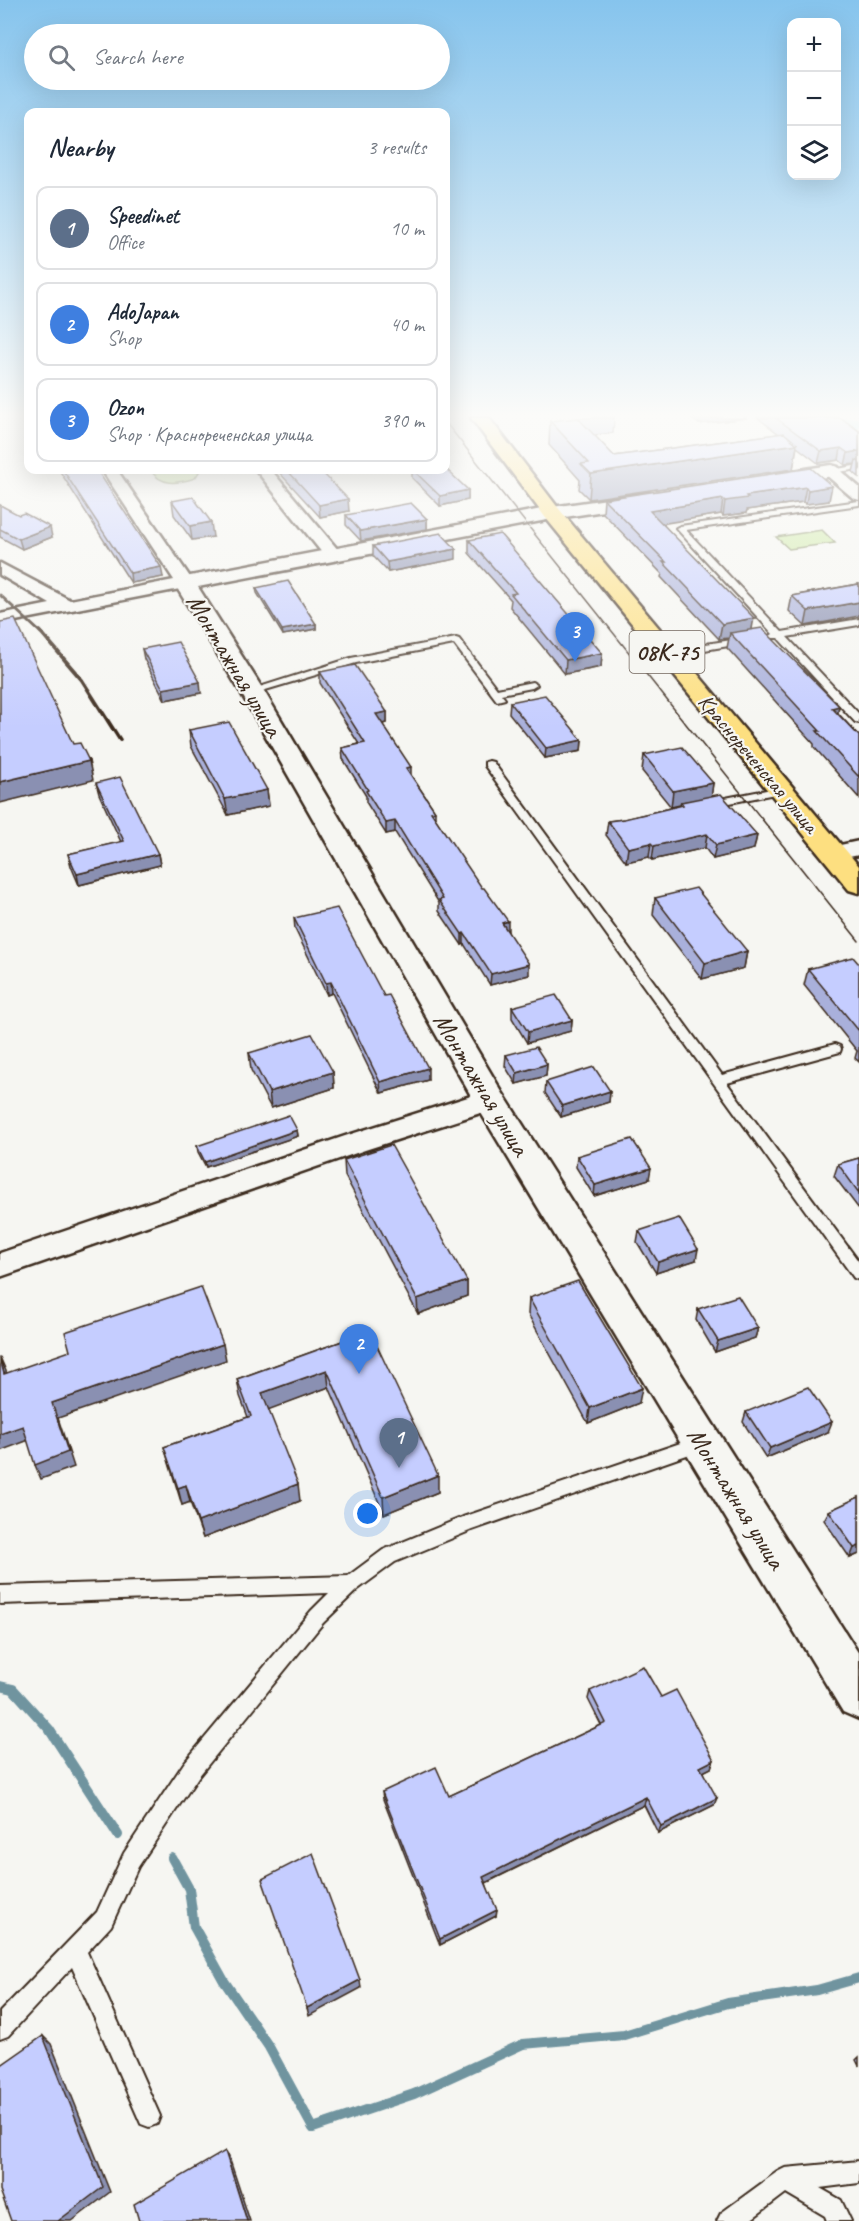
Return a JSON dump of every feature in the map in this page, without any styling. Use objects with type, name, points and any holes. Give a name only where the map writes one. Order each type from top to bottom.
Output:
[{"type":"main road","name":"Краснореченская улица","points":[[559,522],[859,884]]},
{"type":"street","name":"Монтажная улица","points":[[144,522],[252,691],[490,1100],[703,1443],[842,1652],[859,1695]]},
{"type":"street","points":[[306,522],[333,555]]},
{"type":"street","points":[[0,619],[507,522]]},
{"type":"street","points":[[0,568],[67,606]]},
{"type":"street","points":[[834,853],[859,848]]},
{"type":"street","points":[[0,1265],[355,1143],[490,1100]]},
{"type":"lane","points":[[727,522],[680,528],[859,720]]},
{"type":"lane","points":[[769,637],[859,622]]},
{"type":"lane","points":[[668,653],[757,639]]},
{"type":"lane","points":[[252,691],[354,660],[456,640],[497,695],[532,685]]},
{"type":"lane","points":[[489,764],[859,1274]]},
{"type":"lane","points":[[694,808],[781,790]]},
{"type":"lane","points":[[719,1080],[835,1049]]},
{"type":"lane","points":[[0,2028],[104,1919],[131,1860],[191,1770],[317,1617],[351,1584],[389,1556],[469,1523],[703,1443]]},
{"type":"lane","points":[[0,1595],[351,1584]]},
{"type":"lane","points":[[75,1949],[149,2116]]},
{"type":"lane","points":[[729,2221],[784,2180],[859,2172]]},
{"type":"lane","points":[[784,2180],[833,2208],[839,2221]]},
{"type":"green space","points":[[822,530],[835,543],[789,549],[776,537]]},
{"type":"building","points":[[0,522],[40,522],[50,527],[19,539],[0,529]]},
{"type":"building","points":[[97,522],[131,522],[161,567],[130,573]]},
{"type":"building","points":[[187,522],[211,522],[190,526]]},
{"type":"building","points":[[352,522],[412,522],[360,531]]},
{"type":"building","points":[[626,522],[660,522],[754,618],[722,624],[663,562],[666,562]]},
{"type":"building","points":[[441,533],[456,549],[387,562],[373,546]]},
{"type":"building","points":[[500,534],[602,653],[566,660],[511,594],[516,593],[469,540]]},
{"type":"building","points":[[288,581],[316,624],[282,630],[256,588]]},
{"type":"building","points":[[859,584],[859,602],[808,611],[792,596]]},
{"type":"building","points":[[15,619],[73,744],[80,743],[89,761],[0,782],[0,622]]},
{"type":"building","points":[[762,628],[839,706],[832,708],[859,736],[859,777],[730,633]]},
{"type":"building","points":[[178,642],[200,682],[163,689],[142,649]]},
{"type":"building","points":[[355,665],[387,712],[376,714],[411,767],[406,768],[435,811],[431,812],[482,888],[508,921],[502,923],[529,964],[491,974],[439,900],[443,899],[395,821],[386,823],[366,791],[368,790],[342,748],[365,743],[320,672]]},
{"type":"building","points":[[545,695],[582,740],[546,748],[510,702]]},
{"type":"building","points":[[229,722],[267,790],[225,799],[189,730]]},
{"type":"building","points":[[682,747],[713,783],[673,791],[644,755]]},
{"type":"building","points":[[120,777],[158,854],[77,874],[68,854],[124,841],[96,783]]},
{"type":"building","points":[[721,794],[757,835],[716,845],[707,834],[654,846],[651,843],[628,848],[608,821],[683,805],[681,802]]},
{"type":"building","points":[[696,888],[747,951],[705,963],[655,898]]},
{"type":"building","points":[[337,908],[384,996],[389,995],[428,1068],[380,1082],[331,982],[326,983],[294,918]]},
{"type":"building","points":[[853,957],[859,964],[859,1031],[808,969]]},
{"type":"building","points":[[556,995],[572,1020],[528,1032],[512,1007]]},
{"type":"building","points":[[312,1034],[333,1072],[269,1092],[249,1053]]},
{"type":"building","points":[[536,1047],[547,1064],[517,1073],[506,1055]]},
{"type":"building","points":[[594,1067],[610,1091],[562,1106],[546,1082]]},
{"type":"building","points":[[289,1115],[297,1130],[205,1162],[197,1146]]},
{"type":"building","points":[[632,1139],[651,1168],[595,1185],[577,1156]]},
{"type":"building","points":[[391,1145],[467,1281],[417,1299],[344,1160]]},
{"type":"building","points":[[859,1158],[859,1193],[838,1164]]},
{"type":"building","points":[[679,1218],[698,1249],[658,1262],[639,1231]]},
{"type":"building","points":[[578,1281],[642,1388],[590,1408],[529,1298]]},
{"type":"building","points":[[201,1287],[223,1344],[52,1403],[68,1452],[35,1465],[23,1426],[0,1434],[0,1358],[4,1374],[70,1351],[65,1332]]},
{"type":"building","points":[[738,1296],[758,1328],[718,1341],[698,1309]]},
{"type":"building","points":[[370,1331],[438,1475],[383,1497],[327,1370],[262,1393],[298,1484],[198,1522],[186,1485],[178,1488],[164,1447],[251,1416],[237,1379]]},
{"type":"building","points":[[808,1387],[832,1422],[770,1448],[746,1412]]},
{"type":"building","points":[[859,1497],[859,1546],[854,1548],[829,1511]]},
{"type":"building","points":[[643,1666],[661,1697],[676,1690],[714,1760],[700,1767],[717,1798],[661,1826],[646,1797],[483,1877],[497,1910],[440,1939],[382,1792],[436,1767],[449,1796],[606,1723],[590,1691]]},
{"type":"building","points":[[313,1853],[360,1980],[307,2008],[262,1879]]},
{"type":"building","points":[[43,2036],[103,2187],[58,2221],[11,2221],[0,2190],[0,2066]]},
{"type":"building","points":[[225,2151],[247,2221],[139,2221],[134,2204]]},
{"type":"waterway","points":[[0,1686],[13,1689],[49,1729],[118,1835]]},
{"type":"waterway","points":[[172,1858],[189,1889],[194,1927],[224,1981],[269,2047],[313,2128],[414,2094],[523,2044],[624,2035],[728,2003],[817,1990],[859,1978]]},
{"type":"tram line","points":[[525,522],[859,941]]},
{"type":"railway","points":[[0,595],[41,633]]},
{"type":"railway","points":[[40,631],[82,680],[120,740]]},
{"type":"place","name":"Ozon","points":[[575,662]]},
{"type":"place","name":"AdoJapan","points":[[359,1374]]},
{"type":"place","name":"Speedinet","points":[[399,1468]]}]
